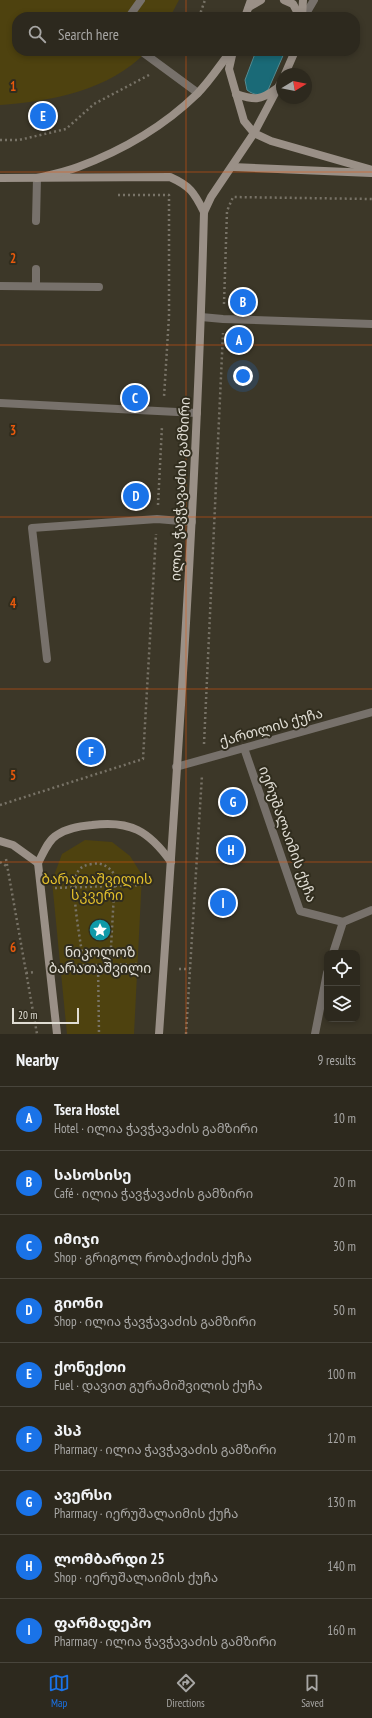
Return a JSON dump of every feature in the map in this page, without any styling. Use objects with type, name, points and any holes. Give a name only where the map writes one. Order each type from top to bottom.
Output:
[{"type":"main road","points":[[250,4],[261,0]]},
{"type":"main road","points":[[284,0],[293,4],[299,12]]},
{"type":"main road","points":[[302,12],[303,0]]},
{"type":"main road","points":[[36,178],[76,168],[108,155],[145,134],[176,113],[198,93],[228,56]]},
{"type":"main road","points":[[231,56],[229,69],[244,121],[254,133],[271,141],[372,171]]},
{"type":"main road","points":[[287,68],[292,56]]},
{"type":"main road","name":"ილია ჭავჭავაძის გამზირი","points":[[236,94],[254,100],[268,96],[276,88]]},
{"type":"main road","name":"ილია ჭავჭავაძის გამზირი","points":[[159,1034],[192,522],[204,212],[211,197],[254,133],[276,92]]},
{"type":"main road","points":[[232,167],[372,171]]},
{"type":"main road","points":[[0,178],[170,177],[185,184],[195,194],[204,212]]},
{"type":"main road","points":[[57,1034],[38,863],[46,848],[56,835],[77,827],[104,823],[128,825],[146,834],[159,846],[171,862]]},
{"type":"main road","points":[[1,841],[25,852],[38,863]]},
{"type":"street","points":[[132,12],[141,0]]},
{"type":"street","points":[[306,12],[314,0]]},
{"type":"street","points":[[148,56],[198,93]]},
{"type":"street","points":[[36,178],[36,221]]},
{"type":"street","points":[[36,269],[36,286]]},
{"type":"street","points":[[0,286],[99,287]]},
{"type":"street","points":[[201,317],[372,324]]},
{"type":"street","points":[[0,403],[197,412]]},
{"type":"street","points":[[47,659],[32,528],[157,519],[192,522]]},
{"type":"street","name":"ქართლის ქუჩა","points":[[176,767],[372,712]]},
{"type":"street","name":"იერუშალაიმის ქუჩა","points":[[244,748],[300,911],[343,922]]},
{"type":"street","points":[[334,950],[343,922],[372,910]]},
{"type":"street","points":[[315,1034],[324,986]]},
{"type":"path","points":[[201,12],[205,0]]},
{"type":"path","points":[[0,140],[19,140],[66,129],[94,104],[163,67]]},
{"type":"path","points":[[0,805],[143,759],[169,316],[169,195],[114,195]]},
{"type":"path","points":[[186,1034],[203,760],[227,211],[233,197],[372,199]]},
{"type":"path","points":[[1,841],[8,868],[37,1034]]},
{"type":"path","points":[[0,862],[8,868]]},
{"type":"path","points":[[84,966],[74,888],[76,874],[80,869],[84,865],[97,863],[108,866],[115,875],[116,886],[110,965]]},
{"type":"path","points":[[53,888],[141,885]]},
{"type":"path","points":[[61,966],[138,964]]},
{"type":"path","points":[[98,965],[99,1034]]},
{"type":"green space","points":[[0,0],[179,0],[173,12],[12,12],[12,56],[142,56],[132,65],[115,76],[98,85],[79,92],[59,97],[0,105]]},
{"type":"green space","name":"ბარათაშვილის სკვერი","points":[[85,840],[112,842],[130,856],[142,875],[134,1034],[67,1034],[52,881],[62,854]]},
{"type":"water","points":[[254,56],[283,56],[278,68],[276,68],[276,72],[268,90],[258,94],[247,90],[245,80]]},
{"type":"place","name":"ქონექთი","points":[[43,116]]},
{"type":"place","name":"სასოსისე","points":[[243,302]]},
{"type":"place","name":"Tsera Hostel","points":[[239,340]]},
{"type":"place","name":"იმიჯი","points":[[135,398]]},
{"type":"place","name":"გიონი","points":[[136,496]]},
{"type":"place","name":"პსპ","points":[[91,752]]},
{"type":"place","name":"ავერსი","points":[[233,802]]},
{"type":"place","name":"ლომბარდი 25","points":[[231,850]]},
{"type":"place","name":"ფარმადეპო","points":[[223,903]]},
{"type":"place","name":"ნიკოლოზ ბარათაშვილი","points":[[100,930]]}]
